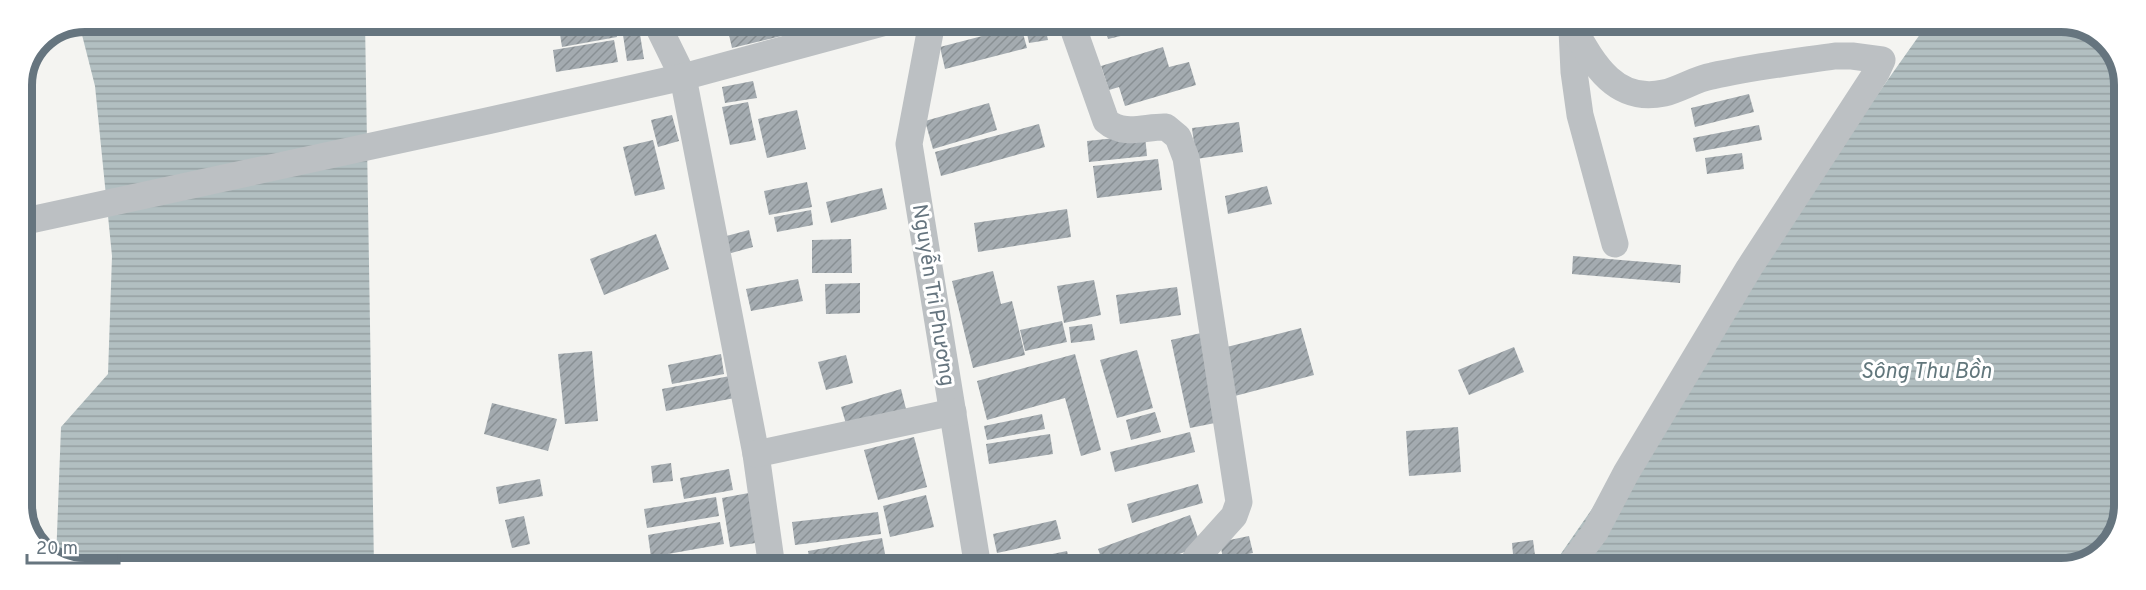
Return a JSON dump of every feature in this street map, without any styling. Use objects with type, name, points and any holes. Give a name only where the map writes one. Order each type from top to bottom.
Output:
[{"type":"street","points":[[661,32],[683,77],[756,454],[771,558]]},
{"type":"street","points":[[32,220],[487,122],[683,77],[849,32]]},
{"type":"street","name":"Nguyễn Tri Phương","points":[[930,32],[909,144],[976,558]]},
{"type":"street","points":[[1075,32],[1106,121],[1117,127],[1133,130],[1166,127],[1178,137],[1186,158],[1239,502],[1234,516],[1196,558]]},
{"type":"street","points":[[1572,32],[1574,72],[1580,115],[1615,244]]},
{"type":"street","points":[[1576,32],[1591,59],[1617,86],[1632,93],[1648,96],[1667,92],[1710,76],[1835,56],[1882,60],[1876,73],[1749,268],[1626,472],[1595,532],[1576,558]]},
{"type":"street","points":[[756,454],[954,412]]},
{"type":"water","points":[[81,32],[365,32],[374,558],[77,558],[56,551],[61,427],[108,374],[112,256],[95,86]]},
{"type":"water","name":"Sông Thu Bồn","points":[[1922,32],[2069,32],[2091,40],[2097,45],[2104,52],[2110,64],[2114,81],[2114,513],[2106,535],[2101,541],[2094,548],[2079,556],[2069,558],[1558,558],[1712,336],[1780,232]]},
{"type":"building","points":[[560,32],[616,32],[617,37],[562,47]]},
{"type":"building","points":[[623,32],[640,32],[644,59],[627,61]]},
{"type":"building","points":[[728,32],[798,32],[732,48]]},
{"type":"building","points":[[998,32],[1023,32],[1027,48],[945,69],[940,47]]},
{"type":"building","points":[[1027,32],[1046,32],[1048,40],[1029,43]]},
{"type":"building","points":[[1106,32],[1138,32],[1108,39]]},
{"type":"building","points":[[614,40],[618,62],[556,72],[553,50]]},
{"type":"building","points":[[1163,47],[1169,67],[1189,62],[1196,85],[1125,106],[1119,87],[1109,90],[1101,66]]},
{"type":"building","points":[[753,81],[757,98],[725,103],[722,87]]},
{"type":"building","points":[[1749,94],[1754,112],[1695,127],[1691,108]]},
{"type":"building","points":[[748,102],[756,140],[730,145],[722,107]]},
{"type":"building","points":[[989,103],[997,130],[933,149],[925,121]]},
{"type":"building","points":[[797,110],[806,149],[767,158],[758,119]]},
{"type":"building","points":[[672,115],[679,141],[658,147],[651,120]]},
{"type":"building","points":[[1239,122],[1243,152],[1196,159],[1192,128]]},
{"type":"building","points":[[1039,124],[1045,147],[941,176],[935,152]]},
{"type":"building","points":[[1759,125],[1762,140],[1696,152],[1693,138]]},
{"type":"building","points":[[1145,135],[1147,156],[1089,162],[1087,141]]},
{"type":"building","points":[[653,140],[665,189],[635,196],[623,147]]},
{"type":"building","points":[[1742,153],[1744,169],[1707,174],[1705,158]]},
{"type":"building","points":[[1158,159],[1162,190],[1097,198],[1093,166]]},
{"type":"building","points":[[807,182],[812,207],[769,215],[764,191]]},
{"type":"building","points":[[1267,186],[1272,204],[1228,214],[1225,196]]},
{"type":"building","points":[[882,188],[887,209],[831,223],[826,202]]},
{"type":"building","points":[[1067,209],[1071,237],[978,252],[974,223]]},
{"type":"building","points":[[811,210],[813,225],[777,232],[774,217]]},
{"type":"building","points":[[749,230],[753,247],[724,255],[719,238]]},
{"type":"building","points":[[656,234],[669,269],[604,295],[590,259]]},
{"type":"building","points":[[851,239],[852,273],[812,273],[812,240]]},
{"type":"building","points":[[1573,256],[1681,265],[1680,283],[1572,274]]},
{"type":"building","points":[[993,271],[1001,304],[1012,301],[1025,355],[973,368],[952,281]]},
{"type":"building","points":[[798,279],[803,301],[751,311],[746,289]]},
{"type":"building","points":[[1094,280],[1101,315],[1064,323],[1057,286]]},
{"type":"building","points":[[860,283],[860,313],[826,314],[825,284]]},
{"type":"building","points":[[1177,287],[1181,315],[1120,324],[1116,295]]},
{"type":"building","points":[[1062,321],[1067,342],[1025,351],[1020,330]]},
{"type":"building","points":[[1092,324],[1095,340],[1071,343],[1069,327]]},
{"type":"building","points":[[1301,328],[1314,375],[1231,397],[1219,349]]},
{"type":"building","points":[[1201,333],[1220,422],[1190,428],[1171,340]]},
{"type":"building","points":[[1514,347],[1524,372],[1469,395],[1458,370]]},
{"type":"building","points":[[1137,350],[1153,408],[1117,418],[1100,360]]},
{"type":"building","points":[[592,351],[598,421],[565,424],[558,354]]},
{"type":"building","points":[[721,354],[724,374],[672,384],[668,365]]},
{"type":"building","points":[[1075,354],[1101,450],[1081,456],[1065,398],[987,420],[977,381]]},
{"type":"building","points":[[846,355],[853,383],[826,390],[818,362]]},
{"type":"building","points":[[735,375],[740,397],[666,411],[662,389]]},
{"type":"building","points":[[901,389],[906,409],[847,427],[841,407]]},
{"type":"building","points":[[492,403],[557,419],[548,451],[484,434]]},
{"type":"building","points":[[1155,412],[1161,432],[1131,440],[1126,420]]},
{"type":"building","points":[[1042,414],[1045,429],[987,440],[984,426]]},
{"type":"building","points":[[1458,427],[1461,472],[1409,476],[1406,431]]},
{"type":"building","points":[[1190,432],[1195,452],[1115,472],[1110,452]]},
{"type":"building","points":[[1050,434],[1053,454],[989,464],[986,444]]},
{"type":"building","points":[[914,437],[927,487],[878,500],[864,450]]},
{"type":"building","points":[[671,463],[673,481],[653,483],[651,466]]},
{"type":"building","points":[[729,469],[733,490],[684,499],[680,478]]},
{"type":"building","points":[[540,479],[543,496],[499,504],[496,487]]},
{"type":"building","points":[[1198,484],[1203,503],[1132,523],[1127,504]]},
{"type":"building","points":[[754,492],[762,542],[730,547],[722,498]]},
{"type":"building","points":[[926,495],[934,527],[890,537],[883,506]]},
{"type":"building","points":[[716,497],[719,516],[647,528],[644,509]]},
{"type":"building","points":[[878,512],[881,534],[795,545],[792,522]]},
{"type":"building","points":[[1190,515],[1201,546],[1168,558],[1101,558],[1098,549]]},
{"type":"building","points":[[524,516],[530,544],[512,548],[505,520]]},
{"type":"building","points":[[1056,520],[1061,539],[997,553],[993,534]]},
{"type":"building","points":[[720,522],[724,544],[651,557],[648,535]]},
{"type":"building","points":[[1249,536],[1253,553],[1223,558],[1220,542]]},
{"type":"building","points":[[882,538],[886,558],[809,558],[808,551]]},
{"type":"building","points":[[1533,540],[1535,558],[1513,558],[1512,543]]},
{"type":"building","points":[[1067,551],[1069,558],[1033,558]]},
{"type":"building","points":[[1265,555],[1266,558],[1249,558]]}]
